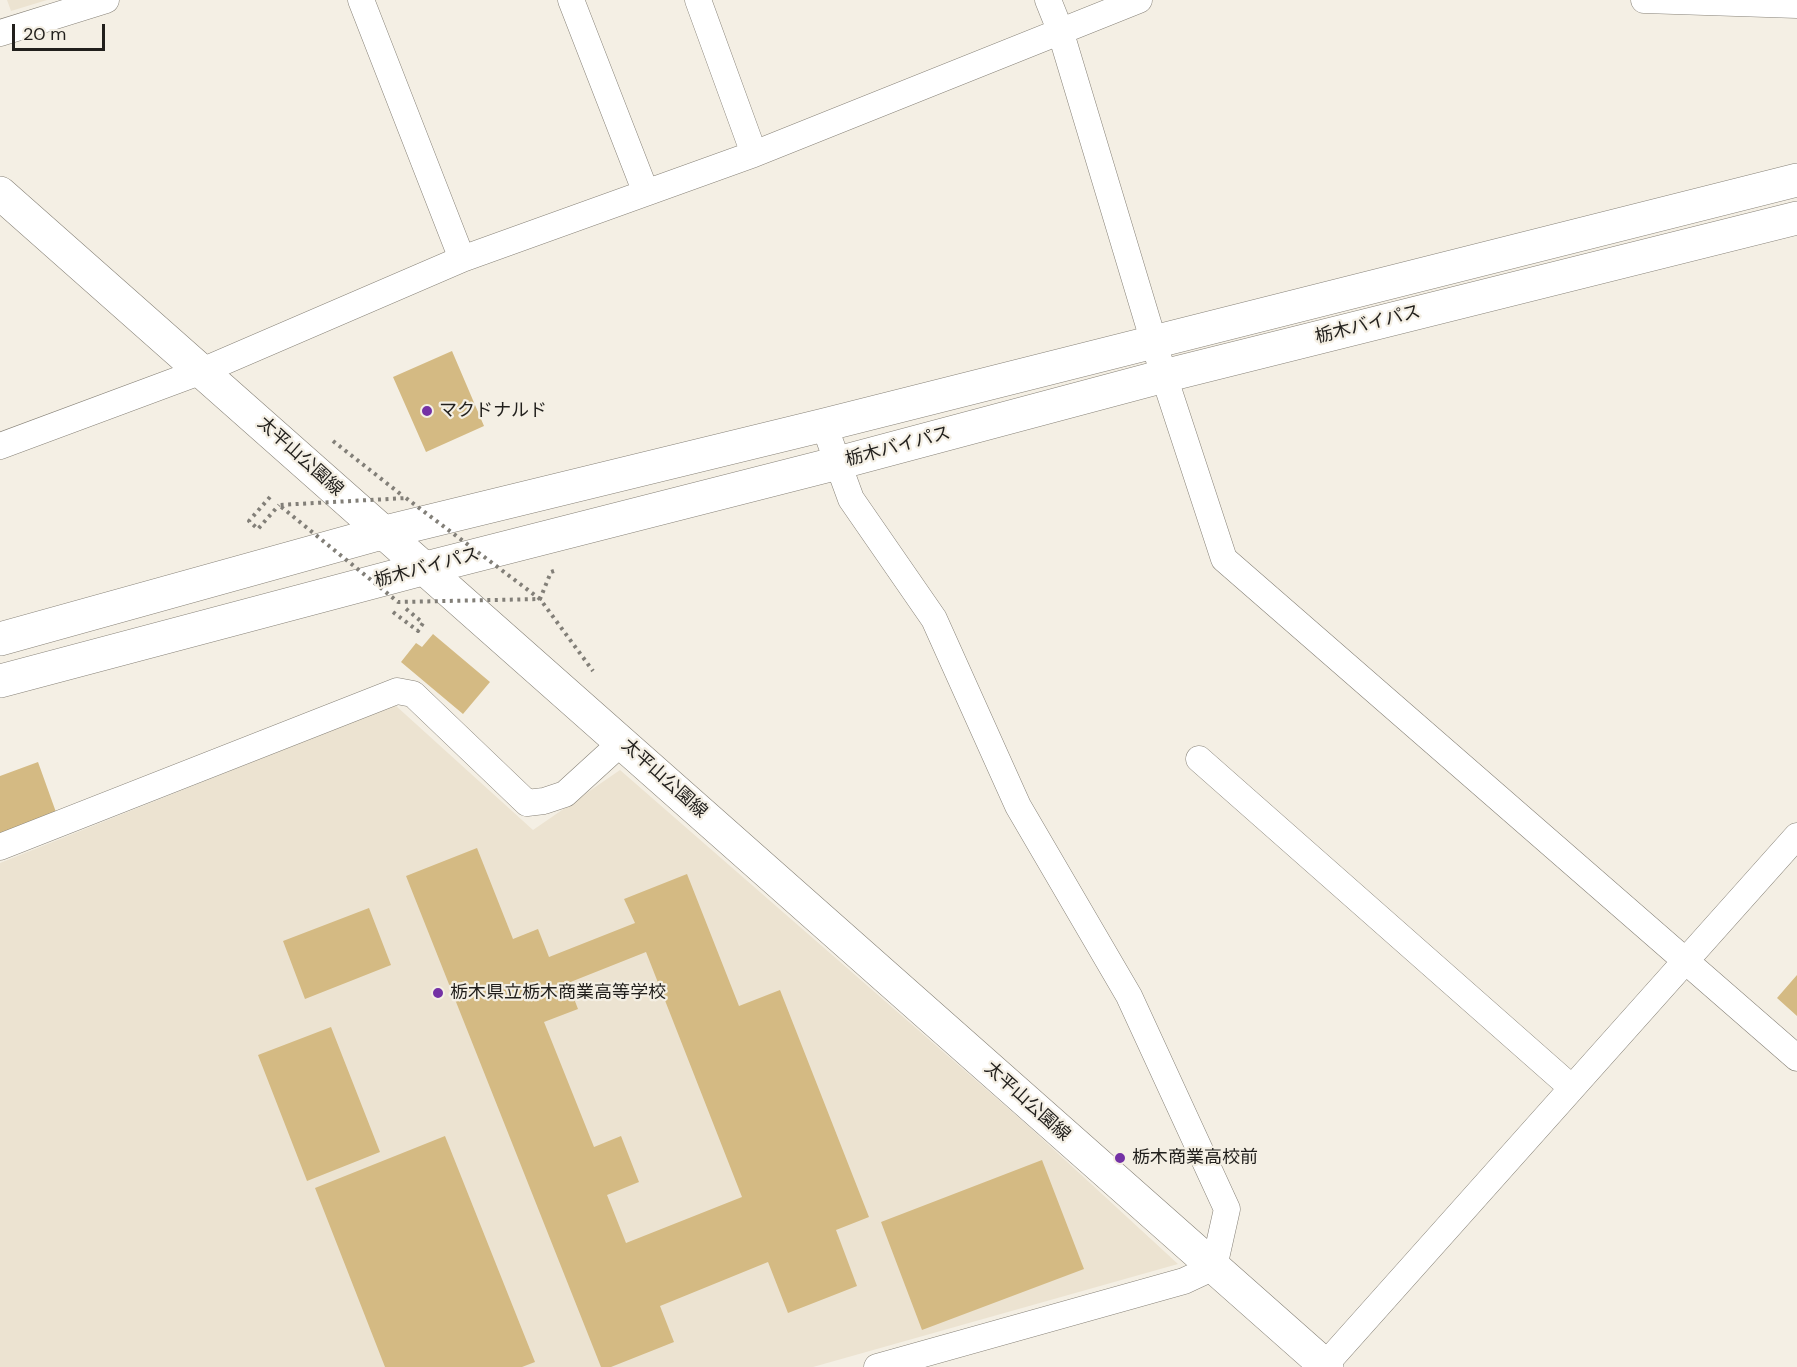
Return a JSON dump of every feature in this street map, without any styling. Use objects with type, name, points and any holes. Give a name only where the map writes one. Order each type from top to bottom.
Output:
[{"type":"main road","name":"栃木バイパス","points":[[0,639],[385,532],[824,425],[1797,180]]},
{"type":"main road","name":"太平山公園線","points":[[0,193],[1326,1366]]},
{"type":"main road","name":"栃木バイパス","points":[[0,681],[1164,376],[1795,223]]},
{"type":"street","points":[[0,33],[106,0]]},
{"type":"street","points":[[362,0],[462,259]]},
{"type":"street","points":[[571,0],[646,193]]},
{"type":"street","points":[[698,0],[754,154]]},
{"type":"street","points":[[1048,0],[1060,30],[1164,376],[1224,559],[1797,1058]]},
{"type":"street","points":[[0,446],[202,371],[462,259],[754,154],[1139,0]]},
{"type":"street","points":[[1644,0],[1797,5]]},
{"type":"street","points":[[824,425],[851,499],[934,619],[1018,806],[1134,1007],[1227,1209],[1214,1267],[1184,1281],[877,1367]]},
{"type":"street","points":[[0,847],[397,691],[412,694],[527,803],[544,801],[565,794],[622,742]]},
{"type":"street","points":[[1198,759],[1572,1088]]},
{"type":"street","points":[[1326,1366],[1797,836]]},
{"type":"path","points":[[331,440],[540,599],[595,675]]},
{"type":"path","points":[[270,497],[249,521],[258,529],[279,505],[416,496]]},
{"type":"path","points":[[279,505],[423,623],[418,631],[393,612]]},
{"type":"path","points":[[540,599],[551,572],[560,568]]},
{"type":"path","points":[[398,602],[540,599]]},
{"type":"shaded area","points":[[7,0],[47,0],[11,11]]},
{"type":"shaded area","name":"栃木県立栃木商業高等学校","points":[[395,705],[533,830],[620,770],[1026,1124],[1178,1264],[813,1367],[0,1367],[0,863]]},
{"type":"building","points":[[452,351],[484,426],[426,452],[393,377]]},
{"type":"building","points":[[433,634],[490,682],[463,714],[401,662],[416,643],[422,647]]},
{"type":"building","points":[[38,762],[57,815],[0,836],[0,776]]},
{"type":"building","points":[[477,848],[513,939],[538,929],[549,957],[635,923],[624,899],[687,874],[739,1006],[780,990],[869,1217],[836,1230],[857,1286],[788,1313],[768,1262],[660,1306],[674,1342],[611,1367],[601,1367],[406,876]],"holes":[[[646,952],[742,1197],[626,1243],[607,1195],[639,1182],[621,1136],[594,1147],[544,1022],[578,1009],[568,983]]]},
{"type":"building","points":[[369,908],[391,965],[305,999],[283,941]]},
{"type":"building","points":[[1797,975],[1797,1016],[1777,998]]},
{"type":"building","points":[[331,1027],[380,1152],[307,1181],[258,1055]]},
{"type":"building","points":[[445,1136],[535,1362],[522,1367],[385,1367],[315,1188]]},
{"type":"building","points":[[1042,1160],[1084,1269],[922,1330],[881,1222]]},
{"type":"place","name":"マクドナルド","points":[[427,411]]},
{"type":"place","name":"栃木県立栃木商業高等学校","points":[[438,993]]},
{"type":"place","name":"栃木商業高校前","points":[[1120,1158]]}]
